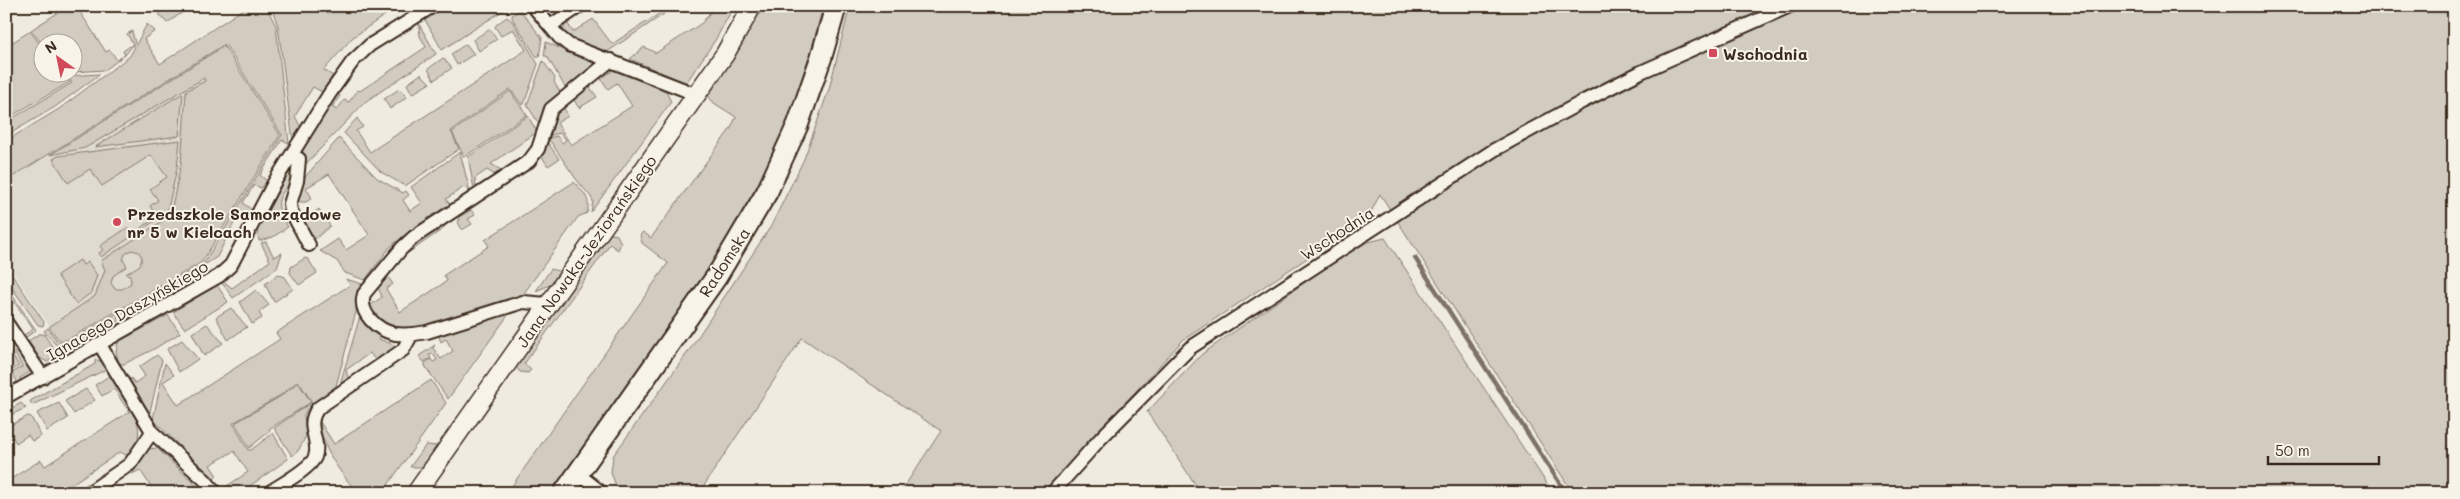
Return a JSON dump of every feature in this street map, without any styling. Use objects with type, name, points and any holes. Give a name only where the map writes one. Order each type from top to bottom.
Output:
[{"type":"main road","name":"Radomska","points":[[564,493],[717,276],[767,192],[798,124],[821,58],[836,6]]},
{"type":"street","name":"Ignacego Daszyńskiego","points":[[6,397],[219,276],[231,265],[292,155],[330,93],[353,61],[370,45],[433,6]]},
{"type":"street","points":[[533,6],[568,45],[612,60],[696,96]]},
{"type":"street","points":[[550,26],[580,6]]},
{"type":"street","name":"Jana Nowaka-Jeziorańskiego","points":[[416,493],[547,304],[725,54],[752,6]]},
{"type":"street","name":"Wschodnia","points":[[1052,493],[1101,438],[1190,348],[1494,150],[1641,72],[1790,6]]},
{"type":"street","points":[[547,304],[523,302],[427,332],[412,334],[387,331],[371,320],[364,310],[364,294],[402,248],[414,237],[529,161],[538,149],[550,109],[612,60]]},
{"type":"street","points":[[292,155],[299,159],[297,181],[291,196],[291,211],[309,245]]},
{"type":"street","points":[[6,322],[43,377]]},
{"type":"street","points":[[268,493],[313,461],[316,452],[312,425],[318,408],[403,350],[412,334]]},
{"type":"street","points":[[100,345],[152,432],[206,481],[216,493]]},
{"type":"street","points":[[88,493],[130,464],[152,432]]},
{"type":"street","points":[[578,474],[602,493]]},
{"type":"shaded area","points":[[68,6],[76,6],[106,52],[110,50],[117,60],[125,55],[105,70],[82,71],[82,32],[33,32],[31,30]]},
{"type":"shaded area","points":[[172,6],[184,6],[186,10],[167,23],[159,14]]},
{"type":"shaded area","points":[[248,6],[266,6],[276,26],[289,143],[282,140],[260,175],[267,181],[261,188],[254,185],[243,203],[252,210],[248,217],[239,213],[217,257],[169,287],[172,297],[166,300],[159,293],[117,317],[119,321],[70,349],[55,344],[44,331],[48,328],[58,342],[67,342],[204,263],[282,135],[225,44],[6,181],[6,141],[59,109],[130,56],[147,24],[155,31],[144,39],[160,64]]},
{"type":"shaded area","points":[[271,6],[398,6],[352,38],[324,70],[333,76],[322,92],[313,87],[295,116],[301,128],[293,142],[278,26]]},
{"type":"shaded area","points":[[447,6],[510,6],[442,50],[424,18]]},
{"type":"shaded area","points":[[715,6],[734,6],[716,39],[686,83],[630,59],[644,47],[656,53],[702,23]]},
{"type":"shaded area","points":[[763,6],[823,6],[787,125],[757,187],[706,273],[553,493],[507,493],[668,263],[642,243],[640,235],[643,232],[651,238],[731,128],[736,117],[714,103],[708,96],[732,60]]},
{"type":"shaded area","points":[[850,6],[2454,6],[2454,493],[1573,493],[1380,194],[1368,218],[1183,340],[1042,493],[900,493],[941,431],[802,338],[699,493],[619,493],[611,473],[613,456],[688,352],[771,226],[804,159],[829,89]]},
{"type":"shaded area","points":[[520,10],[542,38],[539,57],[536,56],[512,18],[512,15]]},
{"type":"shaded area","points":[[662,12],[664,14],[607,52],[571,39],[563,31],[566,21],[573,32],[593,19],[612,44]]},
{"type":"shaded area","points":[[507,17],[512,21],[538,64],[524,104],[522,105],[510,89],[451,131],[459,149],[405,186],[381,172],[344,133],[357,118],[363,127],[356,131],[370,152],[526,50],[513,29],[501,36],[495,27]]},
{"type":"shaded area","points":[[419,24],[436,54],[365,102],[303,167],[303,150],[338,90],[340,96],[332,107],[337,110],[344,100],[349,102],[358,90],[360,91],[426,47],[420,36]]},
{"type":"shaded area","points":[[491,30],[497,39],[479,51],[473,40]]},
{"type":"shaded area","points":[[30,31],[32,34],[32,82],[70,82],[6,119],[6,38],[10,44]]},
{"type":"shaded area","points":[[132,31],[135,43],[125,55],[123,51],[133,44],[127,34]]},
{"type":"shaded area","points":[[546,42],[593,63],[593,69],[566,89],[547,56],[544,56]]},
{"type":"shaded area","points":[[466,44],[474,54],[457,65],[451,54]]},
{"type":"shaded area","name":"Przedszkole Samorządowe nr 5 w Kielcach","points":[[224,46],[280,135],[202,262],[67,340],[59,340],[6,262],[6,182]]},
{"type":"shaded area","points":[[224,46],[280,135],[202,262],[67,340],[59,340],[49,327],[95,296],[105,270],[101,261],[170,216],[181,164],[186,91],[205,81],[204,78],[85,148],[50,155]],"holes":[[[131,250],[139,252],[142,258],[140,265],[126,274],[130,275],[131,283],[122,289],[115,289],[111,283],[113,276],[127,266],[123,260],[125,254]]]},
{"type":"shaded area","points":[[443,58],[452,68],[434,80],[428,69]]},
{"type":"shaded area","points":[[543,61],[555,78],[554,82],[561,94],[545,106],[539,124],[527,105]]},
{"type":"shaded area","points":[[613,70],[666,91],[671,102],[591,212],[593,201],[591,197],[576,179],[548,138],[557,136],[562,143],[566,140],[560,133],[547,136],[553,114],[562,104],[568,116],[557,123],[571,145],[632,106],[617,83],[608,89],[601,79]]},
{"type":"shaded area","points":[[100,74],[55,107],[6,136],[6,122],[71,82],[82,82],[82,75]]},
{"type":"shaded area","points":[[421,74],[430,83],[412,94],[407,84]]},
{"type":"shaded area","points":[[589,86],[597,97],[579,108],[572,97]]},
{"type":"shaded area","points":[[399,89],[407,97],[390,109],[384,99]]},
{"type":"shaded area","points":[[510,91],[527,115],[464,157],[452,132]]},
{"type":"shaded area","points":[[183,93],[179,136],[95,147]]},
{"type":"shaded area","points":[[528,116],[537,132],[491,164],[501,170],[495,175],[487,170],[475,178],[476,188],[474,189],[468,157]]},
{"type":"shaded area","points":[[339,138],[377,178],[403,193],[406,191],[409,195],[403,200],[410,211],[422,203],[411,187],[460,152],[470,192],[464,187],[446,199],[451,206],[445,207],[390,247],[365,280],[345,273],[337,261],[320,251],[338,239],[346,250],[369,235],[329,174],[306,188],[312,198],[306,202],[293,202],[305,177]]},
{"type":"shaded area","points":[[180,140],[177,168],[167,213],[101,257],[99,253],[103,250],[100,246],[127,228],[132,234],[157,217],[150,206],[158,200],[150,189],[167,177],[151,155],[102,186],[90,169],[68,183],[53,159],[58,156]]},
{"type":"shaded area","points":[[546,140],[559,159],[548,166],[542,157]]},
{"type":"shaded area","points":[[293,165],[289,183],[279,199],[281,215],[288,227],[273,237],[259,241],[257,229]]},
{"type":"shaded area","points":[[574,182],[584,193],[587,200],[587,213],[578,217],[522,296],[412,330],[387,324],[377,319],[368,307],[382,297],[377,285],[388,277],[393,284],[386,289],[400,312],[447,281],[444,275],[489,246],[485,240]]},
{"type":"shaded area","points":[[319,209],[330,226],[315,239],[303,221]]},
{"type":"shaded area","points":[[471,210],[475,215],[468,219],[472,224],[462,230],[458,222],[459,217]]},
{"type":"shaded area","points":[[446,223],[443,229],[398,260],[411,245]]},
{"type":"shaded area","points":[[607,235],[617,235],[621,243],[618,250],[610,244],[524,364],[531,370],[528,373],[520,372],[515,366]]},
{"type":"shaded area","points":[[1385,238],[1553,493],[1201,493],[1147,412],[1202,354],[1360,244]]},
{"type":"shaded area","points":[[266,242],[274,257],[282,253],[277,268],[233,298],[222,283],[223,281],[232,288],[270,261],[261,243]]},
{"type":"shaded area","points":[[305,258],[308,259],[317,273],[299,285],[290,273],[291,267]]},
{"type":"shaded area","points":[[80,260],[83,265],[88,262],[97,275],[91,293],[76,304],[57,275]]},
{"type":"shaded area","points":[[6,265],[44,322],[43,326],[38,325],[6,279]]},
{"type":"shaded area","points":[[551,269],[561,272],[552,284],[536,291]]},
{"type":"shaded area","points":[[278,274],[285,277],[293,289],[274,302],[265,284]]},
{"type":"shaded area","points":[[346,279],[362,284],[357,291],[357,308],[336,386],[307,409],[304,415],[306,436],[298,451],[292,456],[274,428],[312,402],[298,381],[281,395],[233,423],[248,450],[251,450],[273,433],[288,459],[240,493],[226,493],[227,486],[248,472],[234,451],[210,465],[217,476],[213,480],[153,419],[165,363],[174,375],[163,382],[178,405],[280,339],[276,333],[350,285]]},
{"type":"shaded area","points":[[217,285],[228,302],[185,329],[173,312]]},
{"type":"shaded area","points":[[6,286],[36,330],[25,338],[24,335],[33,329],[6,290]]},
{"type":"shaded area","points":[[256,290],[269,305],[259,312],[262,318],[252,324],[240,302]]},
{"type":"shaded area","points":[[231,308],[247,327],[228,340],[216,317]]},
{"type":"shaded area","points":[[511,311],[448,399],[425,366],[425,363],[431,359],[433,362],[437,360],[433,354],[429,355],[431,358],[424,362],[419,356],[435,345],[433,348],[441,359],[453,351],[446,339],[441,342],[438,334]]},
{"type":"shaded area","points":[[168,315],[180,333],[154,349],[124,364],[119,364],[116,352],[118,342]]},
{"type":"shaded area","points":[[360,316],[368,327],[380,334],[379,339],[397,346],[396,349],[376,361],[370,353],[346,370],[348,378],[340,384]]},
{"type":"shaded area","points":[[207,324],[223,343],[204,356],[192,333]]},
{"type":"shaded area","points":[[39,334],[44,334],[53,348],[65,352],[47,362],[40,358],[28,341]]},
{"type":"shaded area","points":[[182,340],[198,359],[179,372],[167,349]]},
{"type":"shaded area","points":[[6,345],[19,366],[6,374]]},
{"type":"shaded area","points":[[18,350],[31,371],[20,378],[22,381],[18,383],[12,373],[22,367],[14,352]]},
{"type":"shaded area","points":[[157,355],[162,360],[149,416],[129,382],[131,378],[135,383],[145,376],[139,367]]},
{"type":"shaded area","points":[[95,359],[102,362],[107,369],[32,405],[30,401],[95,364]]},
{"type":"shaded area","points":[[109,376],[113,376],[131,406],[138,425],[136,446],[130,457],[120,452],[58,493],[6,493],[6,482],[41,460],[45,466],[129,412],[114,389],[102,396],[95,385]]},
{"type":"shaded area","points":[[431,380],[446,403],[382,493],[358,493],[345,478],[328,451],[321,432],[320,422],[334,444]]},
{"type":"shaded area","points":[[298,382],[311,402],[269,429],[270,431],[249,448],[235,423],[281,396]]},
{"type":"shaded area","points":[[86,389],[95,400],[74,414],[65,401]]},
{"type":"shaded area","points":[[21,403],[26,408],[6,417],[6,411]]},
{"type":"shaded area","points":[[59,403],[68,418],[47,431],[37,413]]},
{"type":"shaded area","points":[[28,416],[31,417],[41,436],[32,441],[28,435],[16,443],[7,427]]},
{"type":"shaded area","points":[[426,445],[437,446],[422,467],[410,467]]},
{"type":"shaded area","points":[[157,448],[204,493],[155,493],[140,470],[132,474],[148,449]]},
{"type":"waterway","points":[[1415,258],[1566,493]]},
{"type":"place","name":"Wschodnia","points":[[1713,53]]},
{"type":"place","name":"Przedszkole Samorządowe nr 5 w Kielcach","points":[[117,222]]}]
